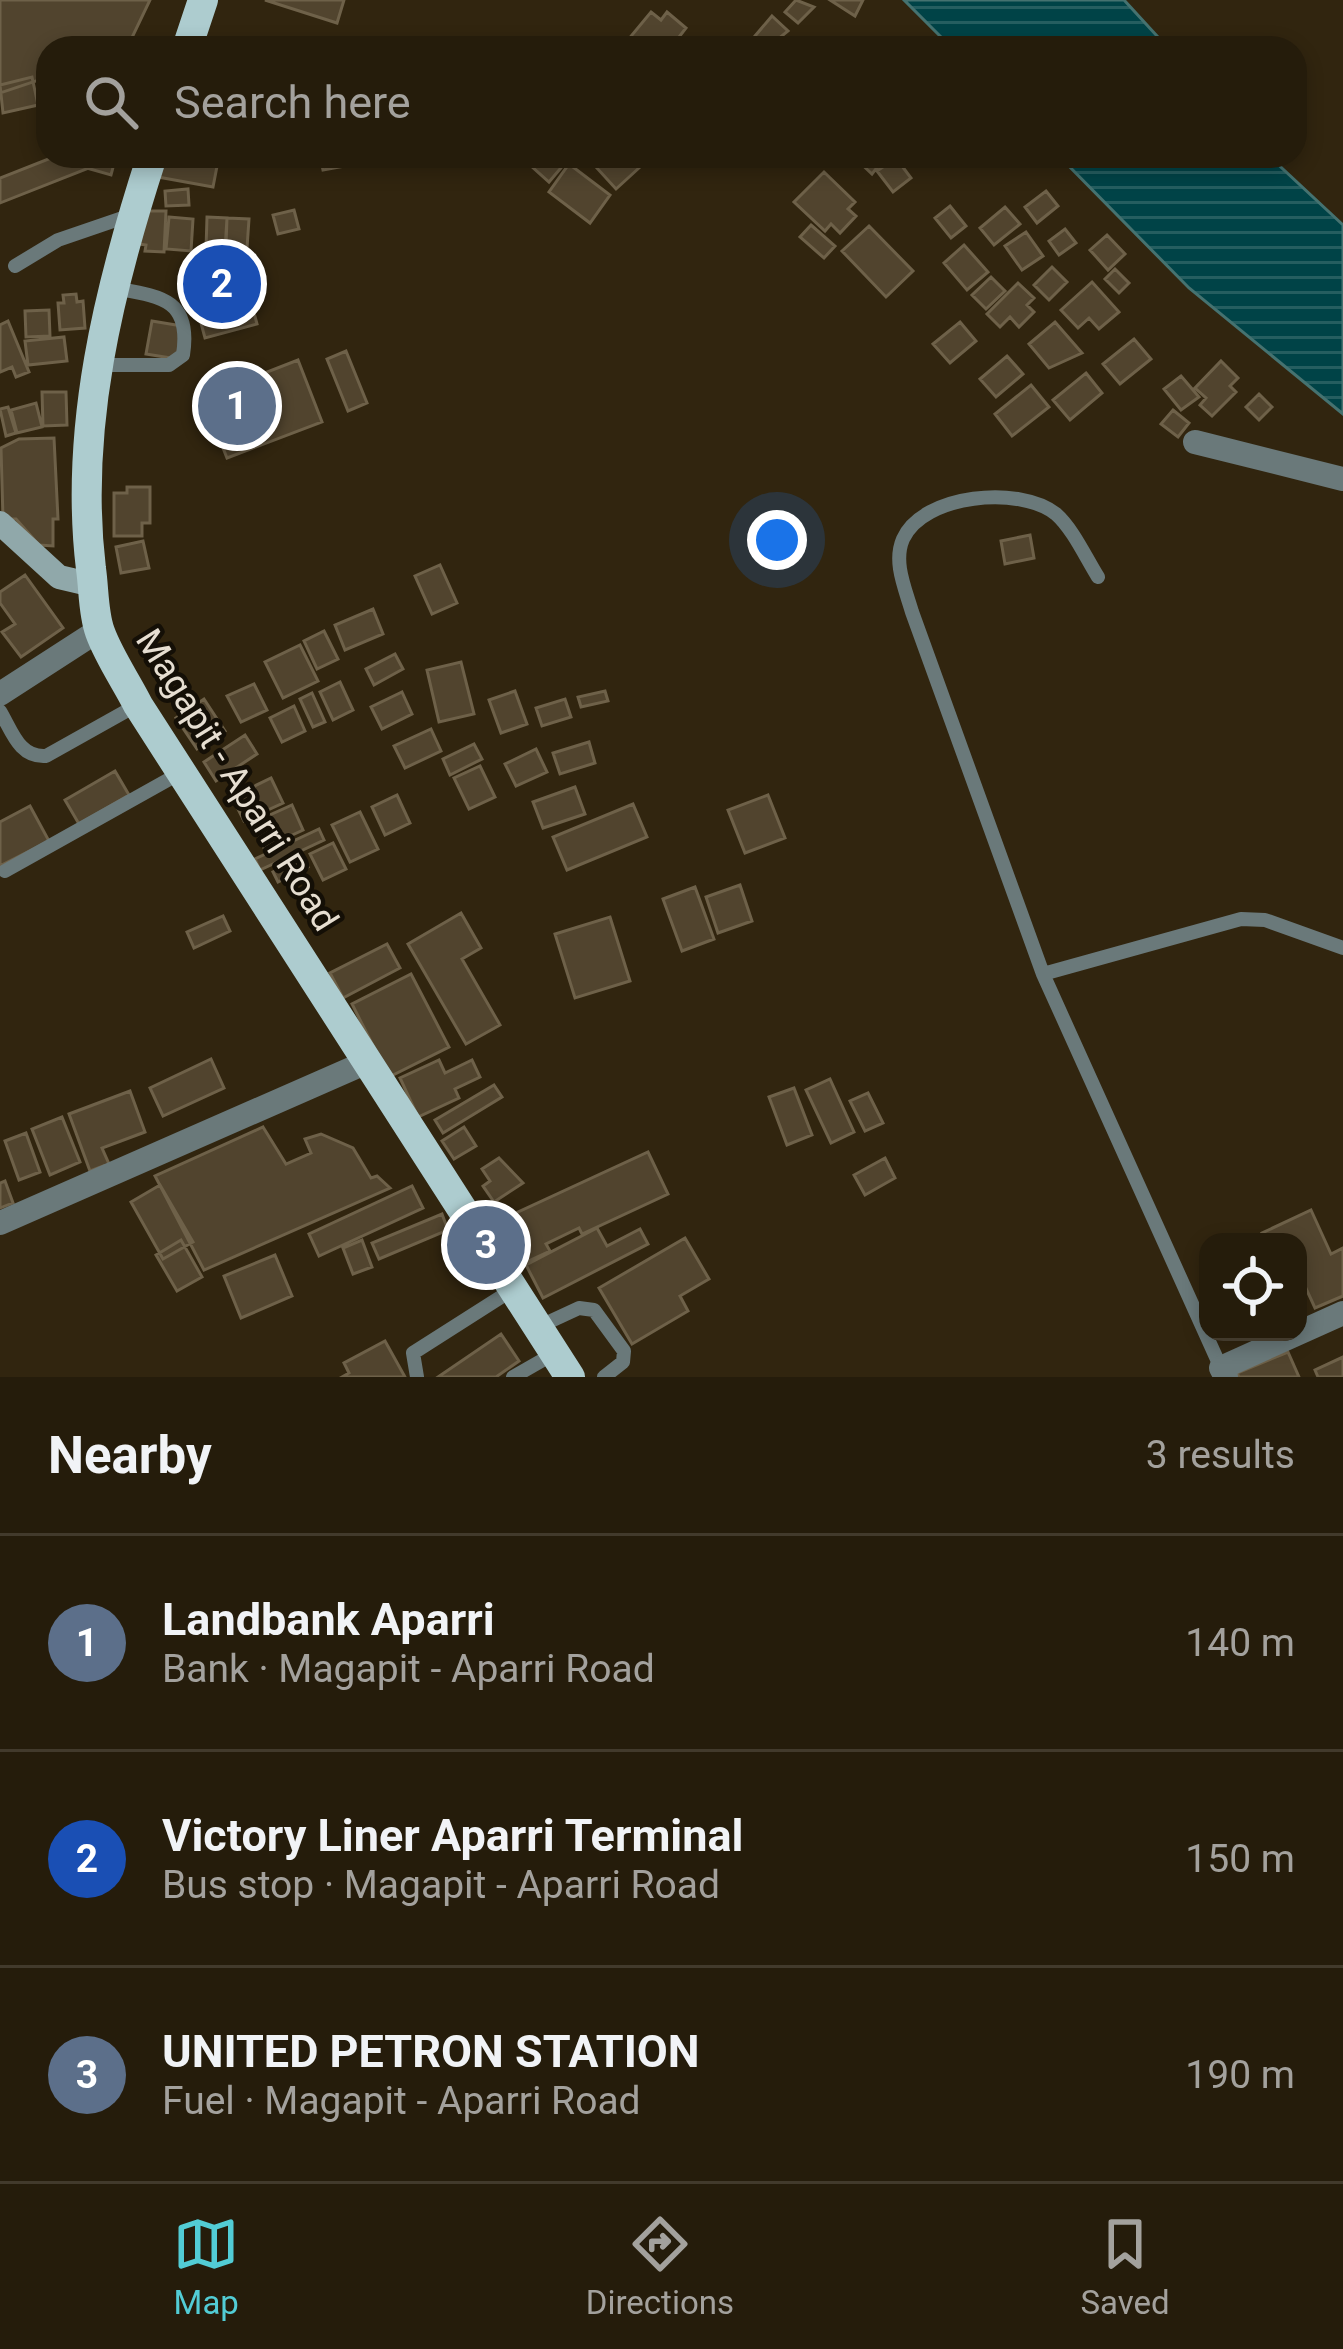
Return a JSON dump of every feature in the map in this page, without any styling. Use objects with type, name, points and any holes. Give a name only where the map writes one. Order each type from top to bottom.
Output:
[{"type":"main road","points":[[191,36],[203,0]]},
{"type":"main road","name":"Magapit - Aparri Road","points":[[148,168],[112,288],[98,365],[88,460],[99,630],[138,705],[554,1353]]},
{"type":"street","points":[[1195,442],[1343,479]]},
{"type":"street","points":[[0,524],[58,577],[93,585]]},
{"type":"street","points":[[0,694],[99,630]]},
{"type":"street","points":[[0,1223],[368,1062]]},
{"type":"street","points":[[1223,1372],[1343,1313]]},
{"type":"lane","points":[[15,266],[58,240],[133,214]]},
{"type":"lane","points":[[98,365],[178,362],[186,334],[176,308],[163,297],[112,288]]},
{"type":"lane","points":[[1098,577],[1059,516],[1014,496],[981,496],[916,523],[904,535],[898,555],[912,612],[1043,974],[1223,1372]]},
{"type":"lane","points":[[0,711],[24,752],[34,757],[138,705]]},
{"type":"lane","points":[[4,871],[182,772]]},
{"type":"lane","points":[[1043,974],[1241,919],[1265,920],[1343,948]]},
{"type":"lane","points":[[417,1377],[413,1353],[512,1290]]},
{"type":"lane","points":[[513,1377],[554,1353],[579,1308],[594,1310],[624,1351],[623,1362],[604,1377]]},
{"type":"water","points":[[904,0],[1124,0],[1157,36],[940,36]]},
{"type":"water","points":[[1071,168],[1282,168],[1343,225],[1343,414],[1189,288]]},
{"type":"building","points":[[0,0],[150,0],[133,36],[36,36],[36,81],[0,93]]},
{"type":"building","points":[[265,0],[344,0],[337,23]]},
{"type":"building","points":[[796,0],[814,7],[798,23],[785,12]]},
{"type":"building","points":[[830,0],[863,0],[855,16]]},
{"type":"building","points":[[651,12],[661,20],[667,12],[686,28],[680,36],[631,36]]},
{"type":"building","points":[[772,16],[788,31],[782,36],[755,36]]},
{"type":"building","points":[[32,77],[36,105],[3,113],[0,85]]},
{"type":"building","points":[[36,164],[36,168],[89,168],[0,203],[0,178]]},
{"type":"building","points":[[90,168],[113,168],[111,175]]},
{"type":"building","points":[[160,168],[217,168],[213,187],[158,177]]},
{"type":"building","points":[[533,168],[561,168],[549,182]]},
{"type":"building","points":[[566,168],[574,168],[610,195],[590,223],[549,192]]},
{"type":"building","points":[[597,168],[639,168],[616,189]]},
{"type":"building","points":[[904,168],[911,178],[893,192],[877,171]]},
{"type":"building","points":[[824,172],[855,202],[848,209],[856,216],[840,233],[831,224],[825,231],[794,202]]},
{"type":"building","points":[[188,189],[189,205],[166,206],[165,191]]},
{"type":"building","points":[[1046,191],[1058,206],[1037,223],[1025,207]]},
{"type":"building","points":[[950,206],[966,226],[951,238],[935,218]]},
{"type":"building","points":[[1005,207],[1020,224],[994,245],[980,228]]},
{"type":"building","points":[[294,210],[299,229],[278,234],[273,215]]},
{"type":"building","points":[[147,211],[166,211],[164,252],[145,251],[146,245],[139,244]]},
{"type":"building","points":[[169,217],[193,219],[191,251],[166,249]]},
{"type":"building","points":[[207,217],[227,218],[225,250],[206,249]]},
{"type":"building","points":[[227,218],[249,219],[247,248],[226,246]]},
{"type":"building","points":[[811,225],[835,246],[824,258],[800,237]]},
{"type":"building","points":[[869,226],[913,271],[886,297],[842,251]]},
{"type":"building","points":[[1065,229],[1076,243],[1059,255],[1049,241]]},
{"type":"building","points":[[1026,232],[1043,256],[1022,270],[1005,246]]},
{"type":"building","points":[[1107,235],[1125,254],[1108,270],[1090,250]]},
{"type":"building","points":[[964,245],[988,272],[967,290],[944,263]]},
{"type":"building","points":[[1052,267],[1067,282],[1049,300],[1034,285]]},
{"type":"building","points":[[1115,269],[1129,283],[1119,293],[1105,279]]},
{"type":"building","points":[[991,277],[1005,291],[986,309],[972,295]]},
{"type":"building","points":[[1092,282],[1119,312],[1099,329],[1089,318],[1078,328],[1061,310]]},
{"type":"building","points":[[1018,283],[1034,298],[1027,305],[1034,312],[1019,327],[1010,317],[1000,327],[987,314]]},
{"type":"building","points":[[247,286],[257,324],[205,338],[195,301]]},
{"type":"building","points":[[76,294],[77,302],[83,301],[85,328],[60,330],[58,303],[64,303],[63,295]]},
{"type":"building","points":[[49,310],[50,336],[26,337],[25,311]]},
{"type":"building","points":[[8,321],[29,372],[16,377],[12,367],[0,372],[0,325]]},
{"type":"building","points":[[152,321],[182,326],[177,359],[146,354]]},
{"type":"building","points":[[960,322],[976,341],[950,363],[933,344]]},
{"type":"building","points":[[1055,322],[1082,353],[1049,368],[1029,344]]},
{"type":"building","points":[[64,337],[67,361],[28,365],[25,341]]},
{"type":"building","points":[[1134,339],[1151,359],[1120,384],[1103,364]]},
{"type":"building","points":[[346,351],[367,403],[348,411],[327,359]]},
{"type":"building","points":[[1007,356],[1023,374],[996,397],[980,379]]},
{"type":"building","points":[[298,360],[322,422],[227,458],[203,397]]},
{"type":"building","points":[[1221,361],[1238,378],[1230,386],[1236,392],[1212,416],[1200,405],[1206,398],[1195,388]]},
{"type":"building","points":[[1086,373],[1102,393],[1070,420],[1053,400]]},
{"type":"building","points":[[1181,376],[1199,397],[1181,410],[1164,389]]},
{"type":"building","points":[[1031,385],[1049,407],[1012,436],[995,414]]},
{"type":"building","points":[[42,392],[66,392],[67,425],[43,426]]},
{"type":"building","points":[[1259,394],[1272,407],[1259,420],[1246,407]]},
{"type":"building","points":[[36,403],[42,427],[17,433],[11,410]]},
{"type":"building","points":[[8,407],[16,433],[6,436],[0,409]]},
{"type":"building","points":[[1173,410],[1189,423],[1178,437],[1161,424]]},
{"type":"building","points":[[54,438],[58,519],[53,519],[53,546],[39,545],[16,519],[3,519],[1,448],[19,439]]},
{"type":"building","points":[[127,487],[150,487],[150,523],[142,523],[142,536],[114,536],[114,493],[127,493]]},
{"type":"building","points":[[1030,535],[1034,558],[1005,564],[1001,541]]},
{"type":"building","points":[[143,541],[149,568],[121,573],[116,547]]},
{"type":"building","points":[[440,565],[457,603],[432,614],[415,576]]},
{"type":"building","points":[[25,575],[63,628],[21,657],[2,632],[15,624],[0,603],[0,592]]},
{"type":"building","points":[[373,609],[383,634],[345,650],[335,625]]},
{"type":"building","points":[[324,631],[338,659],[317,669],[304,641]]},
{"type":"building","points":[[300,645],[318,681],[283,698],[265,662]]},
{"type":"building","points":[[395,654],[403,669],[374,685],[366,669]]},
{"type":"building","points":[[461,662],[474,714],[439,722],[427,670]]},
{"type":"building","points":[[340,682],[353,710],[333,720],[320,692]]},
{"type":"building","points":[[254,684],[267,710],[241,722],[227,696]]},
{"type":"building","points":[[515,691],[527,724],[501,733],[489,700]]},
{"type":"building","points":[[605,691],[608,701],[581,707],[578,697]]},
{"type":"building","points":[[402,692],[412,714],[382,729],[371,707]]},
{"type":"building","points":[[312,693],[325,722],[313,727],[300,699]]},
{"type":"building","points":[[204,699],[225,731],[197,749],[176,718]]},
{"type":"building","points":[[565,699],[571,717],[542,726],[536,708]]},
{"type":"building","points":[[294,706],[305,731],[282,742],[270,718]]},
{"type":"building","points":[[431,729],[441,751],[405,768],[394,746]]},
{"type":"building","points":[[245,735],[257,754],[216,781],[204,762]]},
{"type":"building","points":[[589,742],[595,763],[560,774],[553,753]]},
{"type":"building","points":[[474,744],[482,759],[450,775],[443,759]]},
{"type":"building","points":[[536,749],[547,772],[516,786],[505,764]]},
{"type":"building","points":[[480,766],[495,797],[469,809],[454,778]]},
{"type":"building","points":[[115,771],[129,795],[79,824],[65,800]]},
{"type":"building","points":[[271,778],[283,803],[244,821],[232,797]]},
{"type":"building","points":[[575,787],[585,814],[543,828],[533,802]]},
{"type":"building","points":[[397,795],[410,823],[385,835],[372,807]]},
{"type":"building","points":[[768,795],[785,838],[745,853],[728,810]]},
{"type":"building","points":[[633,804],[647,837],[567,870],[553,837]]},
{"type":"building","points":[[292,805],[303,830],[264,848],[252,823]]},
{"type":"building","points":[[30,806],[49,841],[0,866],[0,822]]},
{"type":"building","points":[[360,812],[378,849],[350,862],[332,825]]},
{"type":"building","points":[[319,829],[324,840],[260,870],[255,859]]},
{"type":"building","points":[[333,843],[346,869],[323,880],[310,854]]},
{"type":"building","points":[[304,857],[308,867],[278,882],[273,872]]},
{"type":"building","points":[[740,885],[752,921],[718,933],[706,897]]},
{"type":"building","points":[[695,887],[714,939],[682,951],[663,899]]},
{"type":"building","points":[[461,913],[481,948],[462,959],[500,1025],[466,1044],[408,944]]},
{"type":"building","points":[[223,916],[230,931],[194,948],[187,932]]},
{"type":"building","points":[[610,917],[630,981],[575,998],[555,934]]},
{"type":"building","points":[[387,944],[400,968],[343,998],[330,973]]},
{"type":"building","points":[[411,974],[449,1047],[389,1077],[352,1004]]},
{"type":"building","points":[[211,1059],[224,1088],[163,1116],[150,1088]]},
{"type":"building","points":[[439,1060],[445,1073],[472,1060],[480,1077],[455,1089],[459,1098],[418,1117],[400,1078]]},
{"type":"building","points":[[830,1079],[854,1132],[831,1143],[806,1090]]},
{"type":"building","points":[[494,1085],[502,1097],[443,1133],[435,1120]]},
{"type":"building","points":[[794,1088],[812,1135],[787,1145],[769,1097]]},
{"type":"building","points":[[130,1091],[145,1132],[102,1148],[109,1164],[90,1171],[69,1114]]},
{"type":"building","points":[[868,1093],[883,1123],[865,1131],[850,1101]]},
{"type":"building","points":[[62,1117],[80,1162],[50,1175],[32,1129]]},
{"type":"building","points":[[263,1127],[286,1164],[311,1153],[305,1139],[321,1134],[353,1148],[371,1178],[377,1176],[390,1188],[204,1270],[155,1176]]},
{"type":"building","points":[[464,1127],[476,1146],[454,1159],[442,1141]]},
{"type":"building","points":[[26,1133],[40,1172],[19,1180],[5,1141]]},
{"type":"building","points":[[648,1152],[668,1194],[582,1234],[579,1228],[546,1244],[550,1251],[524,1263],[503,1219]]},
{"type":"building","points":[[499,1158],[523,1183],[494,1202],[483,1186],[490,1181],[482,1169]]},
{"type":"building","points":[[885,1158],[895,1178],[865,1195],[854,1175]]},
{"type":"building","points":[[5,1181],[13,1203],[0,1208],[0,1183]]},
{"type":"building","points":[[160,1185],[193,1242],[163,1259],[131,1202]]},
{"type":"building","points":[[412,1186],[423,1208],[319,1256],[309,1234]]},
{"type":"building","points":[[1311,1210],[1331,1254],[1343,1248],[1343,1296],[1315,1308],[1307,1291],[1307,1233],[1262,1233]]},
{"type":"building","points":[[442,1214],[448,1230],[379,1259],[372,1243]]},
{"type":"building","points":[[597,1228],[607,1246],[640,1229],[648,1244],[543,1298],[526,1265]]},
{"type":"building","points":[[685,1238],[709,1279],[680,1296],[688,1311],[632,1344],[599,1288]]},
{"type":"building","points":[[181,1240],[202,1277],[177,1291],[156,1255]]},
{"type":"building","points":[[362,1240],[372,1267],[353,1274],[343,1248]]},
{"type":"building","points":[[275,1255],[292,1296],[241,1318],[224,1276]]},
{"type":"building","points":[[501,1334],[519,1361],[496,1377],[438,1377]]},
{"type":"building","points":[[385,1341],[405,1377],[342,1377],[349,1373],[344,1363]]},
{"type":"building","points":[[1288,1352],[1299,1377],[1239,1377],[1237,1373]]},
{"type":"building","points":[[1343,1357],[1343,1377],[1318,1377],[1315,1370]]},
{"type":"place","name":"Victory Liner Aparri Terminal","points":[[222,284]]},
{"type":"place","name":"Landbank Aparri","points":[[237,406]]},
{"type":"place","name":"UNITED PETRON STATION","points":[[486,1245]]}]
